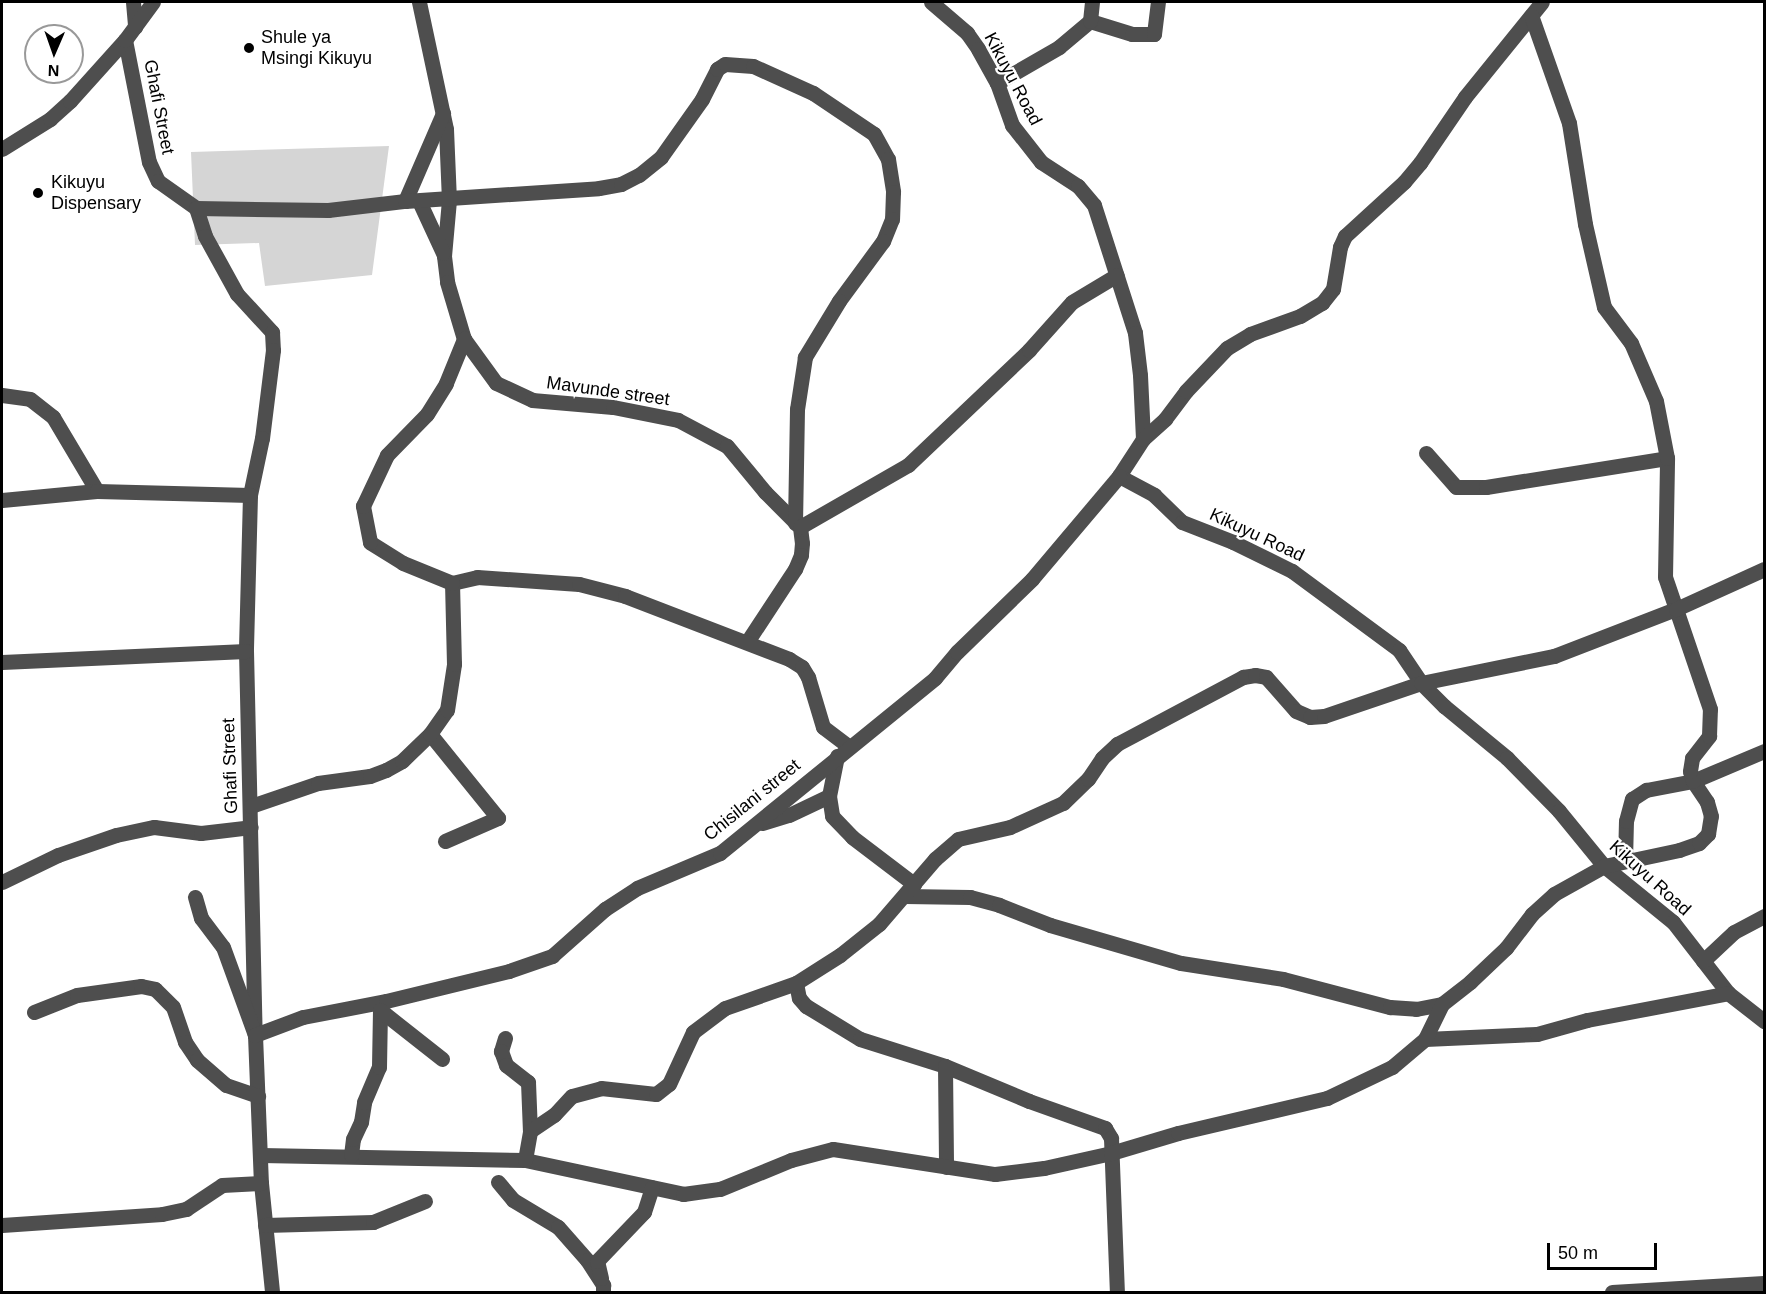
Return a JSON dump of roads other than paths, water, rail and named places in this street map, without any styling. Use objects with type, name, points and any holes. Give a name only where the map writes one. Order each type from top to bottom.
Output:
[{"type":"street","points":[[133,2],[135,27]]},
{"type":"street","points":[[2,149],[50,119],[125,40],[153,2]]},
{"type":"street","name":"Mavunde street","points":[[419,2],[446,129],[449,200],[444,256],[447,282],[464,339],[496,383],[532,400],[643,412],[678,420],[703,432],[727,446],[765,492],[798,525]]},
{"type":"street","name":"Kikuyu Road","points":[[931,2],[966,33],[978,49],[997,83],[1012,124],[1041,162],[1078,186],[1094,205],[1135,333],[1140,375],[1143,439]]},
{"type":"street","points":[[997,83],[1059,47],[1090,21],[1092,2]]},
{"type":"street","points":[[1090,21],[1132,34],[1154,34],[1158,2]]},
{"type":"street","points":[[1119,476],[1143,439],[1165,419],[1186,391],[1227,348],[1251,334],[1300,316],[1322,303],[1333,289],[1340,247],[1345,236],[1404,182],[1420,163],[1465,97],[1542,2]]},
{"type":"street","points":[[261,1155],[525,1160],[683,1194],[720,1189],[791,1160],[833,1149],[994,1174],[1044,1168],[1111,1153],[1178,1133],[1327,1098],[1392,1067],[1425,1039],[1442,1004],[1506,948],[1532,914],[1554,894],[1604,866],[1679,850],[1699,843],[1708,834],[1710,816],[1707,802],[1693,781],[1690,765],[1709,736],[1710,710],[1707,694],[1665,577],[1667,458],[1656,401],[1630,343],[1604,307],[1585,224],[1569,123],[1531,15]]},
{"type":"street","name":"Ghafi Street","points":[[125,40],[149,162],[158,181],[196,208],[205,236],[237,294],[272,332],[273,350],[262,438],[250,495],[246,651],[255,1035],[261,1183],[272,1293]]},
{"type":"street","points":[[196,208],[328,210],[412,201],[599,188],[621,183],[639,175],[661,156],[702,99],[717,69],[725,63],[753,66],[780,77],[840,109],[874,134],[888,159],[893,192],[892,219],[883,241],[839,301],[805,357],[797,409],[798,525],[801,555],[795,569],[747,642]]},
{"type":"street","points":[[443,113],[412,201],[444,256]]},
{"type":"street","points":[[798,525],[908,465],[1029,350],[1072,302],[1117,275]]},
{"type":"street","points":[[464,339],[440,394],[428,414],[387,455],[363,506],[370,542],[403,563],[452,584],[477,577],[579,584],[625,596],[747,642],[802,667],[808,676],[823,727],[843,751],[828,796],[832,816],[909,890],[970,897],[999,904],[1050,925],[1181,963],[1283,979],[1390,1007],[1416,1009],[1442,1004]]},
{"type":"street","points":[[2,394],[30,399],[53,417],[97,491]]},
{"type":"street","points":[[1426,453],[1456,487],[1486,487],[1667,458]]},
{"type":"street","name":"Kikuyu Road","points":[[1119,476],[1154,495],[1182,522],[1233,542],[1292,571],[1400,650],[1421,683],[1507,758],[1559,811],[1604,866],[1672,922],[1728,993],[1764,1021]]},
{"type":"street","name":"Chisilani street","points":[[255,1035],[303,1017],[386,1001],[487,977],[552,956],[605,909],[637,888],[720,854],[935,678],[957,652],[1032,579],[1119,476]]},
{"type":"street","points":[[2,500],[97,491],[250,495]]},
{"type":"street","points":[[530,1131],[554,1115],[572,1096],[601,1088],[656,1094],[669,1084],[693,1032],[725,1008],[796,983],[840,955],[879,924],[936,859],[958,839],[1010,827],[1063,804],[1088,779],[1102,758],[1117,744],[1243,677],[1255,675],[1266,677],[1296,711],[1310,717],[1324,716],[1421,683],[1554,656],[1676,609],[1764,569]]},
{"type":"street","points":[[251,806],[318,783],[370,776],[386,770],[402,761],[430,734],[447,710],[454,664],[452,584]]},
{"type":"street","points":[[2,662],[246,651]]},
{"type":"street","points":[[430,734],[498,818],[445,842]]},
{"type":"street","points":[[1625,861],[1626,821],[1632,799],[1646,790],[1693,781],[1764,751]]},
{"type":"street","points":[[753,826],[789,815],[828,796]]},
{"type":"street","points":[[2,881],[58,855],[116,835],[154,827],[201,833],[251,827]]},
{"type":"street","points":[[195,897],[201,918],[223,947],[255,1035]]},
{"type":"street","points":[[1703,961],[1734,932],[1764,916]]},
{"type":"street","points":[[796,983],[799,998],[806,1006],[860,1039],[945,1066],[1029,1101],[1105,1128],[1111,1138],[1118,1293]]},
{"type":"street","points":[[34,1012],[77,995],[141,986],[155,989],[173,1007],[190,1052],[197,1060],[226,1084],[258,1096]]},
{"type":"street","points":[[1425,1039],[1537,1034],[1587,1020],[1728,993]]},
{"type":"street","points":[[351,1155],[353,1139],[361,1122],[364,1101],[379,1067],[380,1011],[442,1059]]},
{"type":"street","points":[[505,1038],[501,1051],[506,1065],[528,1082],[530,1131],[525,1160]]},
{"type":"street","points":[[945,1066],[946,1167]]},
{"type":"street","points":[[498,1182],[513,1200],[558,1227],[587,1260],[606,1290]]},
{"type":"street","points":[[2,1225],[162,1214],[186,1209],[222,1185],[261,1183]]},
{"type":"street","points":[[606,1290],[597,1261],[644,1212],[652,1187]]},
{"type":"street","points":[[265,1225],[373,1222],[425,1201]]},
{"type":"street","points":[[1612,1293],[1764,1283]]},
{"type":"place","name":"Shule ya Msingi Kikuyu","points":[[249,48]]},
{"type":"place","name":"Kikuyu Dispensary","points":[[38,193]]}]
